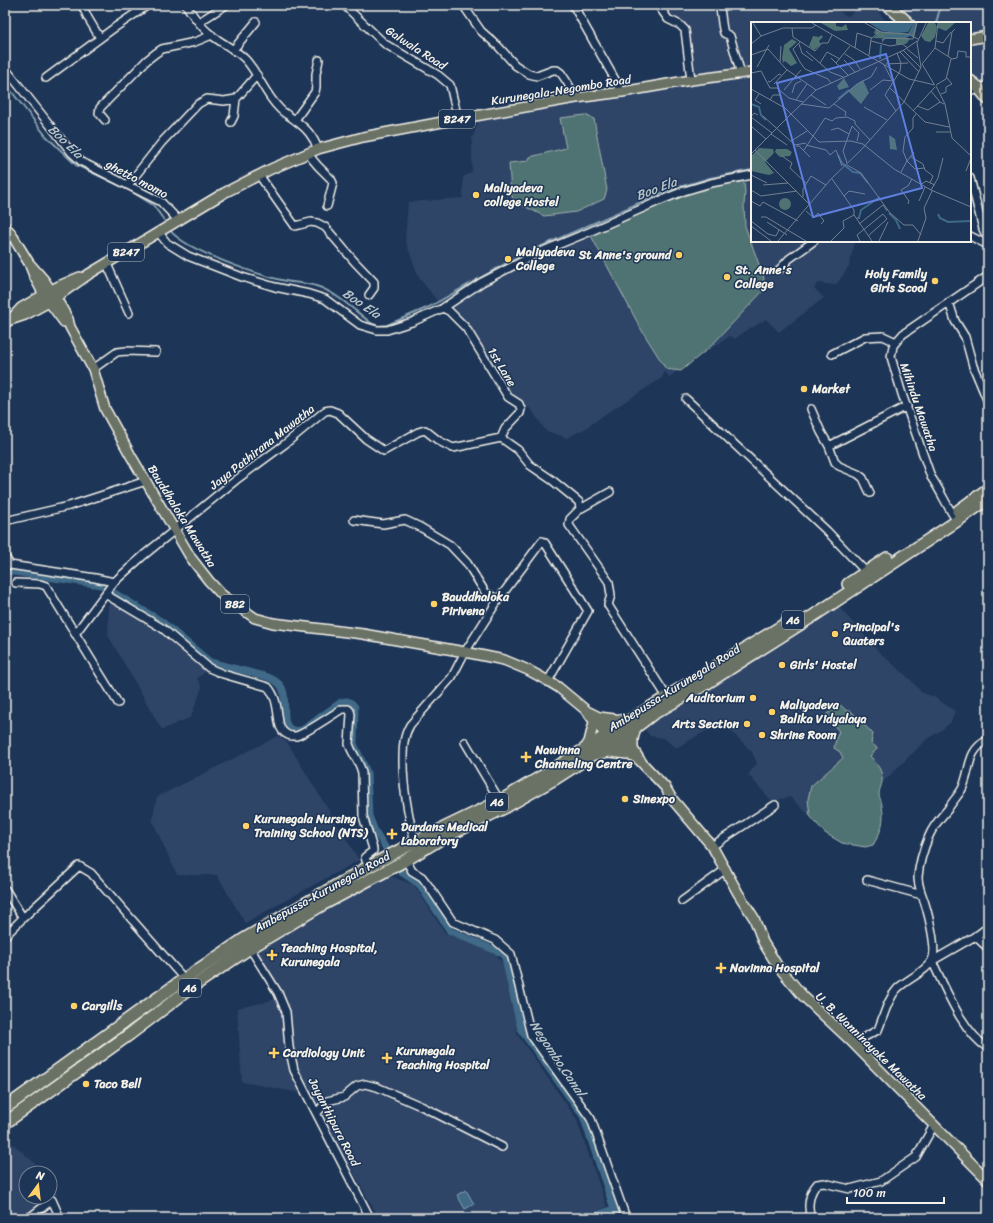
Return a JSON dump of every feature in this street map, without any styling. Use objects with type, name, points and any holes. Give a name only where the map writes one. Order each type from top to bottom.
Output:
[{"type":"highway","points":[[881,5],[898,22]]},
{"type":"highway","points":[[888,5],[907,22]]},
{"type":"highway","points":[[976,87],[988,99]]},
{"type":"highway","points":[[976,87],[988,107]]},
{"type":"highway","name":"Ambepussa-Kurunegala Road","points":[[247,943],[322,905],[406,860],[439,840],[504,808],[553,780],[587,753],[613,736],[704,685],[813,616],[954,518],[988,489]]},
{"type":"highway","name":"Ambepussa-Kurunegala Road","points":[[633,724],[667,697],[808,610],[866,572],[988,499]]},
{"type":"highway","name":"Ambepussa-Kurunegala Road","points":[[5,1108],[247,943],[368,867],[415,842],[500,801],[549,772],[587,753]]},
{"type":"highway","name":"Ambepussa-Kurunegala Road","points":[[7,1118],[130,1034],[188,983]]},
{"type":"main road","points":[[971,39],[988,36]]},
{"type":"main road","name":"Kurunegala-Negombo Road","points":[[178,221],[224,193],[258,175],[318,149],[363,137],[576,98],[751,72]]},
{"type":"main road","name":"B247","points":[[8,321],[21,308],[50,296],[107,264],[178,221]]},
{"type":"main road","name":"B82","points":[[5,227],[10,232],[29,263],[37,271],[50,296]]},
{"type":"main road","name":"Bauddhaloka Mawatha","points":[[50,296],[63,322],[70,327],[93,369],[105,409],[131,456],[191,558],[209,581],[222,594],[254,618],[272,623],[363,634],[504,660],[528,670],[548,681],[587,711],[613,736]]},
{"type":"main road","points":[[596,720],[633,724],[634,740],[631,752],[587,753],[596,720]]},
{"type":"main road","name":"U. B. Wanninayake Mawatha","points":[[613,736],[665,787],[672,799],[712,846],[726,868],[738,893],[754,918],[763,942],[777,965],[803,996],[853,1043],[988,1179]]},
{"type":"street","points":[[82,5],[100,38]]},
{"type":"street","points":[[46,78],[148,5]]},
{"type":"street","points":[[186,5],[208,33],[245,59],[257,75],[269,97],[280,109],[296,120],[309,132],[318,149]]},
{"type":"street","points":[[199,22],[226,5]]},
{"type":"street","name":"Galwala Road","points":[[344,5],[385,44],[438,75],[450,84],[458,119]]},
{"type":"street","points":[[463,5],[481,31],[498,46],[515,65],[536,76],[557,70],[568,82],[576,98]]},
{"type":"street","points":[[573,5],[622,92]]},
{"type":"street","points":[[658,5],[668,19],[680,25],[685,30],[691,80]]},
{"type":"street","points":[[719,5],[722,16],[721,24],[724,33],[730,36],[741,74]]},
{"type":"street","points":[[233,50],[256,22]]},
{"type":"street","points":[[105,120],[98,113],[100,108],[146,60],[156,52],[162,49],[195,42],[212,35]]},
{"type":"street","points":[[296,120],[315,92],[316,74],[319,60]]},
{"type":"street","name":"ghetto momo","points":[[5,68],[72,153],[82,162],[161,202],[178,221]]},
{"type":"street","points":[[231,122],[234,116],[236,99],[257,75]]},
{"type":"street","points":[[128,186],[162,142],[198,104],[207,99],[224,101],[236,99]]},
{"type":"street","points":[[307,153],[333,183],[327,206]]},
{"type":"street","points":[[258,175],[295,226],[310,222],[317,223],[325,227],[374,282],[374,288],[369,295]]},
{"type":"street","points":[[161,231],[167,243],[188,256],[242,277],[275,287],[325,299],[360,325],[377,330],[387,330],[412,322],[443,308],[482,282],[538,253],[659,201],[684,191],[711,183],[751,175]]},
{"type":"street","points":[[971,182],[983,229],[988,240]]},
{"type":"street","points":[[971,236],[988,245]]},
{"type":"street","points":[[780,269],[789,259],[813,242]]},
{"type":"street","points":[[107,264],[129,313]]},
{"type":"street","points":[[832,354],[865,337],[883,336],[896,342],[903,334],[914,326],[988,276]]},
{"type":"street","points":[[949,302],[955,321],[965,337],[973,366],[988,402]]},
{"type":"street","name":"1st Lane","points":[[443,308],[449,311],[466,328],[508,397],[519,404],[521,409],[520,413],[505,429],[501,438]]},
{"type":"street","name":"Mihindu Mawatha","points":[[896,342],[891,358],[902,394],[931,477],[939,488],[954,518]]},
{"type":"street","points":[[93,369],[118,352],[156,352]]},
{"type":"street","points":[[686,399],[827,531],[866,572]]},
{"type":"street","points":[[829,446],[907,406]]},
{"type":"street","points":[[811,409],[835,462],[839,466],[858,474],[863,478],[870,493]]},
{"type":"street","name":"Jaya Pathirana Mawatha","points":[[175,531],[236,480],[285,444],[325,411],[330,410],[338,412],[366,439],[384,451],[418,432],[425,430],[439,441],[453,448],[501,438]]},
{"type":"street","points":[[501,438],[518,450],[530,464],[579,502],[580,509]]},
{"type":"street","points":[[5,521],[69,506],[146,481]]},
{"type":"street","points":[[610,492],[580,509],[570,519],[569,525],[609,582],[611,595],[608,606],[667,697]]},
{"type":"street","points":[[354,520],[383,524],[405,520],[420,527],[450,545],[467,563],[485,592],[498,600]]},
{"type":"street","points":[[75,634],[114,582],[144,555],[175,531]]},
{"type":"street","points":[[415,842],[408,817],[403,782],[404,743],[406,733],[410,725],[452,677],[465,652],[498,600],[542,541],[545,543],[588,611],[548,681]]},
{"type":"street","points":[[5,557],[10,565],[114,582]]},
{"type":"street","points":[[16,583],[40,584],[46,586],[118,703]]},
{"type":"street","points":[[106,594],[162,628],[209,668],[223,674],[268,687],[275,697],[281,729],[288,735],[292,736],[301,734],[342,709],[348,709],[350,711],[349,744],[361,768],[363,816],[374,849],[365,857],[368,867]]},
{"type":"street","points":[[988,740],[981,744],[972,757],[962,789],[929,836],[918,878],[919,888],[930,926],[933,943],[934,952],[932,961],[957,1011],[969,1031],[988,1048]]},
{"type":"street","points":[[465,742],[500,801]]},
{"type":"street","points":[[712,846],[775,805]]},
{"type":"street","points":[[406,860],[412,871],[422,877],[453,922],[495,940],[511,954],[531,1035],[591,1119],[626,1218]]},
{"type":"street","points":[[5,936],[79,866],[91,873],[188,983]]},
{"type":"street","points":[[682,901],[726,868]]},
{"type":"street","points":[[868,880],[922,895]]},
{"type":"street","points":[[5,889],[23,918]]},
{"type":"street","points":[[853,1043],[878,1030],[890,998],[904,982],[925,968],[932,961],[988,927]]},
{"type":"street","points":[[975,936],[988,948]]},
{"type":"street","name":"Jayanthipura Road","points":[[247,943],[278,993],[286,1012],[289,1048],[294,1070],[370,1218]]},
{"type":"street","points":[[317,1113],[327,1101],[344,1097],[357,1086],[366,1084],[378,1087],[423,1107],[502,1147]]},
{"type":"street","points":[[811,1218],[809,1206],[812,1192],[817,1184],[824,1183],[850,1188],[881,1180],[916,1157],[934,1125]]},
{"type":"street","points":[[28,1218],[52,1200],[60,1218]]},
{"type":"shaded area","name":"Maliyadeva College","points":[[659,5],[837,5],[835,7],[836,9],[849,16],[859,5],[872,5],[887,22],[751,22],[751,242],[855,242],[849,266],[836,285],[818,283],[814,288],[824,298],[779,332],[766,319],[752,328],[751,327],[735,339],[730,336],[669,377],[665,371],[662,378],[586,428],[567,438],[546,431],[531,409],[508,397],[466,328],[443,308],[419,278],[405,240],[408,202],[463,198],[463,177],[472,172],[472,139],[481,115],[691,80],[685,30],[668,19]]},
{"type":"shaded area","points":[[893,5],[988,5],[988,32],[971,34],[971,22],[913,22]]},
{"type":"shaded area","points":[[988,42],[988,83],[971,76],[971,45]]},
{"type":"shaded area","points":[[112,603],[161,633],[207,671],[197,678],[202,687],[191,717],[162,730],[108,635],[109,605]]},
{"type":"shaded area","name":"Maliyadeva Balika Vidyalaya","points":[[839,607],[878,651],[910,679],[921,692],[934,697],[955,711],[951,722],[927,739],[882,783],[879,766],[870,757],[876,747],[871,744],[848,711],[841,705],[839,731],[836,739],[843,758],[828,772],[808,799],[810,816],[790,797],[771,800],[748,775],[757,763],[752,752],[722,722],[678,747],[674,747],[664,738],[650,736],[643,727],[706,691],[810,621]]},
{"type":"shaded area","name":"Kurunegala Nursing Training School (NTS)","points":[[278,736],[287,742],[359,860],[245,923],[217,875],[177,875],[152,820],[157,797]]},
{"type":"shaded area","name":"Kurunegala Teaching Hospital","points":[[390,876],[414,885],[445,933],[494,951],[507,971],[512,992],[517,1034],[576,1118],[607,1207],[577,1218],[379,1218],[310,1095],[242,1082],[237,1008],[282,997],[256,948]]},
{"type":"shaded area","points":[[5,1137],[37,1165],[18,1165],[18,1205],[41,1205],[23,1218],[5,1218]]},
{"type":"shaded area","points":[[466,1190],[474,1204],[465,1209],[457,1195]]},
{"type":"green space","points":[[585,115],[594,119],[607,190],[604,199],[576,212],[544,216],[522,205],[515,204],[511,194],[509,163],[528,161],[530,157],[566,148],[560,118]]},
{"type":"green space","name":"St Anne's ground","points":[[743,176],[745,191],[745,226],[764,278],[762,292],[710,347],[681,371],[666,369],[641,329],[589,232],[659,201]]},
{"type":"green space","points":[[838,703],[847,711],[851,711],[873,734],[871,743],[877,749],[870,756],[882,774],[882,783],[879,794],[882,804],[883,822],[873,845],[865,847],[842,843],[825,833],[810,816],[808,799],[811,786],[843,758],[840,752],[834,748],[839,731],[825,716]]},
{"type":"waterway","name":"Boo Ela","points":[[936,22],[941,5]]},
{"type":"waterway","name":"Boo Ela","points":[[5,83],[46,136],[76,165],[129,190],[153,205],[167,224]]},
{"type":"waterway","name":"Boo Ela","points":[[170,230],[178,238],[206,254],[242,268],[289,282],[312,285],[323,289],[338,297],[371,323],[378,326],[387,325],[429,307],[515,258],[666,191],[710,178],[751,170]]},
{"type":"waterway","name":"Negombo Canal","points":[[5,569],[7,571],[101,585],[161,621],[210,662],[273,679],[281,686],[284,692],[286,722],[288,727],[293,730],[302,730],[341,702],[347,701],[352,703],[355,707],[354,744],[367,772],[369,816],[375,831],[401,872],[419,884],[450,931],[504,954],[521,1030],[583,1116],[617,1218]]},
{"type":"waterway","points":[[588,1218],[614,1209]]},
{"type":"place","name":"Maliyadeva college Hostel","points":[[476,195]]},
{"type":"place","name":"St Anne's ground","points":[[679,255]]},
{"type":"place","name":"Maliyadeva College","points":[[508,259]]},
{"type":"place","name":"St. Anne's College","points":[[727,277]]},
{"type":"place","name":"Holy Family Girls Scool","points":[[935,281]]},
{"type":"place","name":"Market","points":[[804,389]]},
{"type":"place","name":"Bauddhaloka Pirivena","points":[[434,604]]},
{"type":"place","name":"Principal's Quaters","points":[[835,634]]},
{"type":"place","name":"Girls' Hostel","points":[[782,665]]},
{"type":"place","name":"Auditorium","points":[[753,698]]},
{"type":"place","name":"Maliyadeva Balika Vidyalaya","points":[[772,712]]},
{"type":"place","name":"Arts Section","points":[[747,724]]},
{"type":"place","name":"Shrine Room","points":[[762,735]]},
{"type":"place","name":"Nawinna Channeling Centre","points":[[526,757]]},
{"type":"place","name":"Sinexpo","points":[[625,799]]},
{"type":"place","name":"Kurunegala Nursing Training School (NTS)","points":[[246,826]]},
{"type":"place","name":"Durdans Medical Laboratory","points":[[392,834]]},
{"type":"place","name":"Teaching Hospital, Kurunegala","points":[[272,955]]},
{"type":"place","name":"Navinna Hospital","points":[[721,968]]},
{"type":"place","name":"Cargills","points":[[74,1006]]},
{"type":"place","name":"Cardiology Unit","points":[[274,1053]]},
{"type":"place","name":"Kurunegala Teaching Hospital","points":[[387,1058]]},
{"type":"place","name":"Taco Bell","points":[[86,1084]]}]
